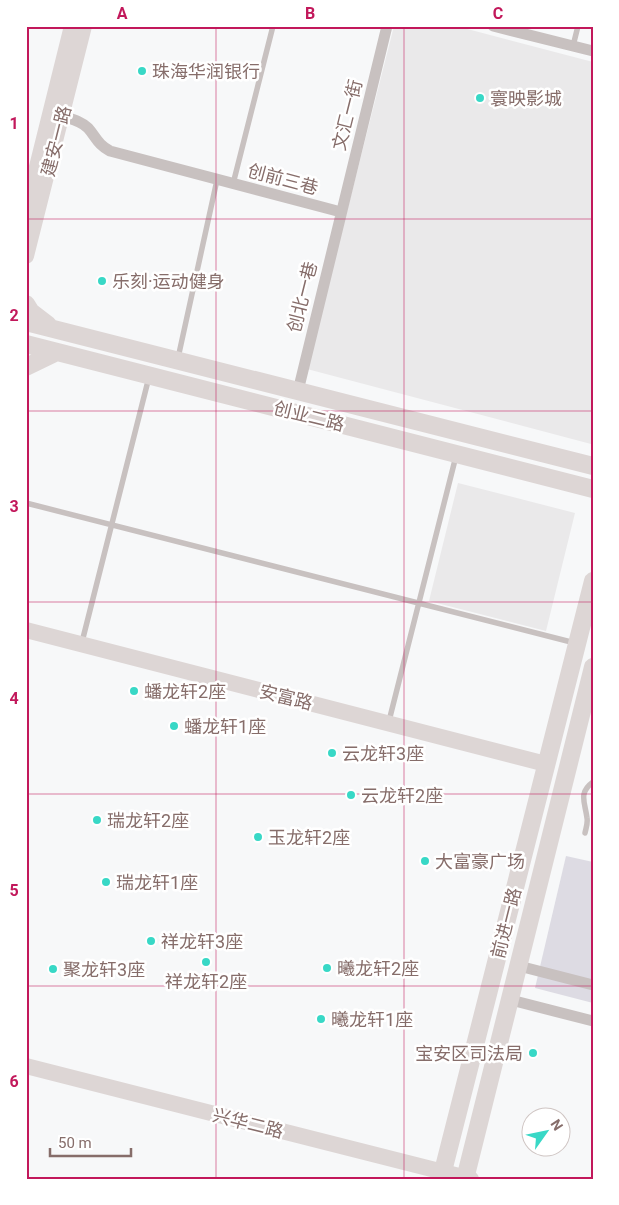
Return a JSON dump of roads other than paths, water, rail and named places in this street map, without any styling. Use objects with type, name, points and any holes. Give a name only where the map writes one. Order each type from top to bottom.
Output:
[{"type":"main road","name":"建安一路","points":[[26,211],[72,26]]},
{"type":"main road","name":"建安一路","points":[[26,256],[84,26]]},
{"type":"main road","points":[[26,304],[31,312],[52,328]]},
{"type":"main road","name":"创业二路","points":[[26,322],[593,466]]},
{"type":"main road","name":"创业二路","points":[[26,344],[593,489]]},
{"type":"main road","points":[[26,367],[58,352]]},
{"type":"main road","name":"前进一路","points":[[442,1176],[593,581]]},
{"type":"main road","name":"安富路","points":[[27,635],[82,644],[546,764]]},
{"type":"main road","points":[[572,662],[580,656],[587,657],[592,662],[592,671]]},
{"type":"main road","name":"前进一路","points":[[467,1178],[592,671]]},
{"type":"main road","name":"兴华二路","points":[[26,1066],[442,1176],[467,1178]]},
{"type":"street","name":"文汇一街","points":[[341,212],[387,26]]},
{"type":"street","points":[[493,26],[593,51]]},
{"type":"street","name":"创前三巷","points":[[62,116],[80,122],[88,128],[100,145],[110,151],[341,212]]},
{"type":"street","name":"创北一巷","points":[[298,391],[341,212]]},
{"type":"street","points":[[519,966],[593,985]]},
{"type":"street","points":[[511,1000],[593,1022]]},
{"type":"lane","points":[[233,184],[273,26]]},
{"type":"lane","points":[[572,46],[578,26]]},
{"type":"lane","points":[[177,360],[217,180]]},
{"type":"lane","points":[[82,644],[149,375]]},
{"type":"lane","points":[[389,723],[456,454]]},
{"type":"lane","points":[[26,503],[577,644]]},
{"type":"lane","points":[[585,833],[588,820],[582,798],[584,790],[593,782]]},
{"type":"place","name":"珠海华润银行","points":[[142,71]]},
{"type":"place","name":"寰映影城","points":[[480,98]]},
{"type":"place","name":"乐刻·运动健身","points":[[102,281]]},
{"type":"place","name":"蟠龙轩2座","points":[[134,691]]},
{"type":"place","name":"蟠龙轩1座","points":[[174,726]]},
{"type":"place","name":"云龙轩3座","points":[[332,753]]},
{"type":"place","name":"云龙轩2座","points":[[351,795]]},
{"type":"place","name":"瑞龙轩2座","points":[[97,820]]},
{"type":"place","name":"玉龙轩2座","points":[[258,837]]},
{"type":"place","name":"大富豪广场","points":[[425,861]]},
{"type":"place","name":"瑞龙轩1座","points":[[106,882]]},
{"type":"place","name":"祥龙轩3座","points":[[151,941]]},
{"type":"place","name":"祥龙轩2座","points":[[206,962]]},
{"type":"place","name":"曦龙轩2座","points":[[327,968]]},
{"type":"place","name":"聚龙轩3座","points":[[53,969]]},
{"type":"place","name":"曦龙轩1座","points":[[321,1019]]},
{"type":"place","name":"宝安区司法局","points":[[533,1053]]}]
